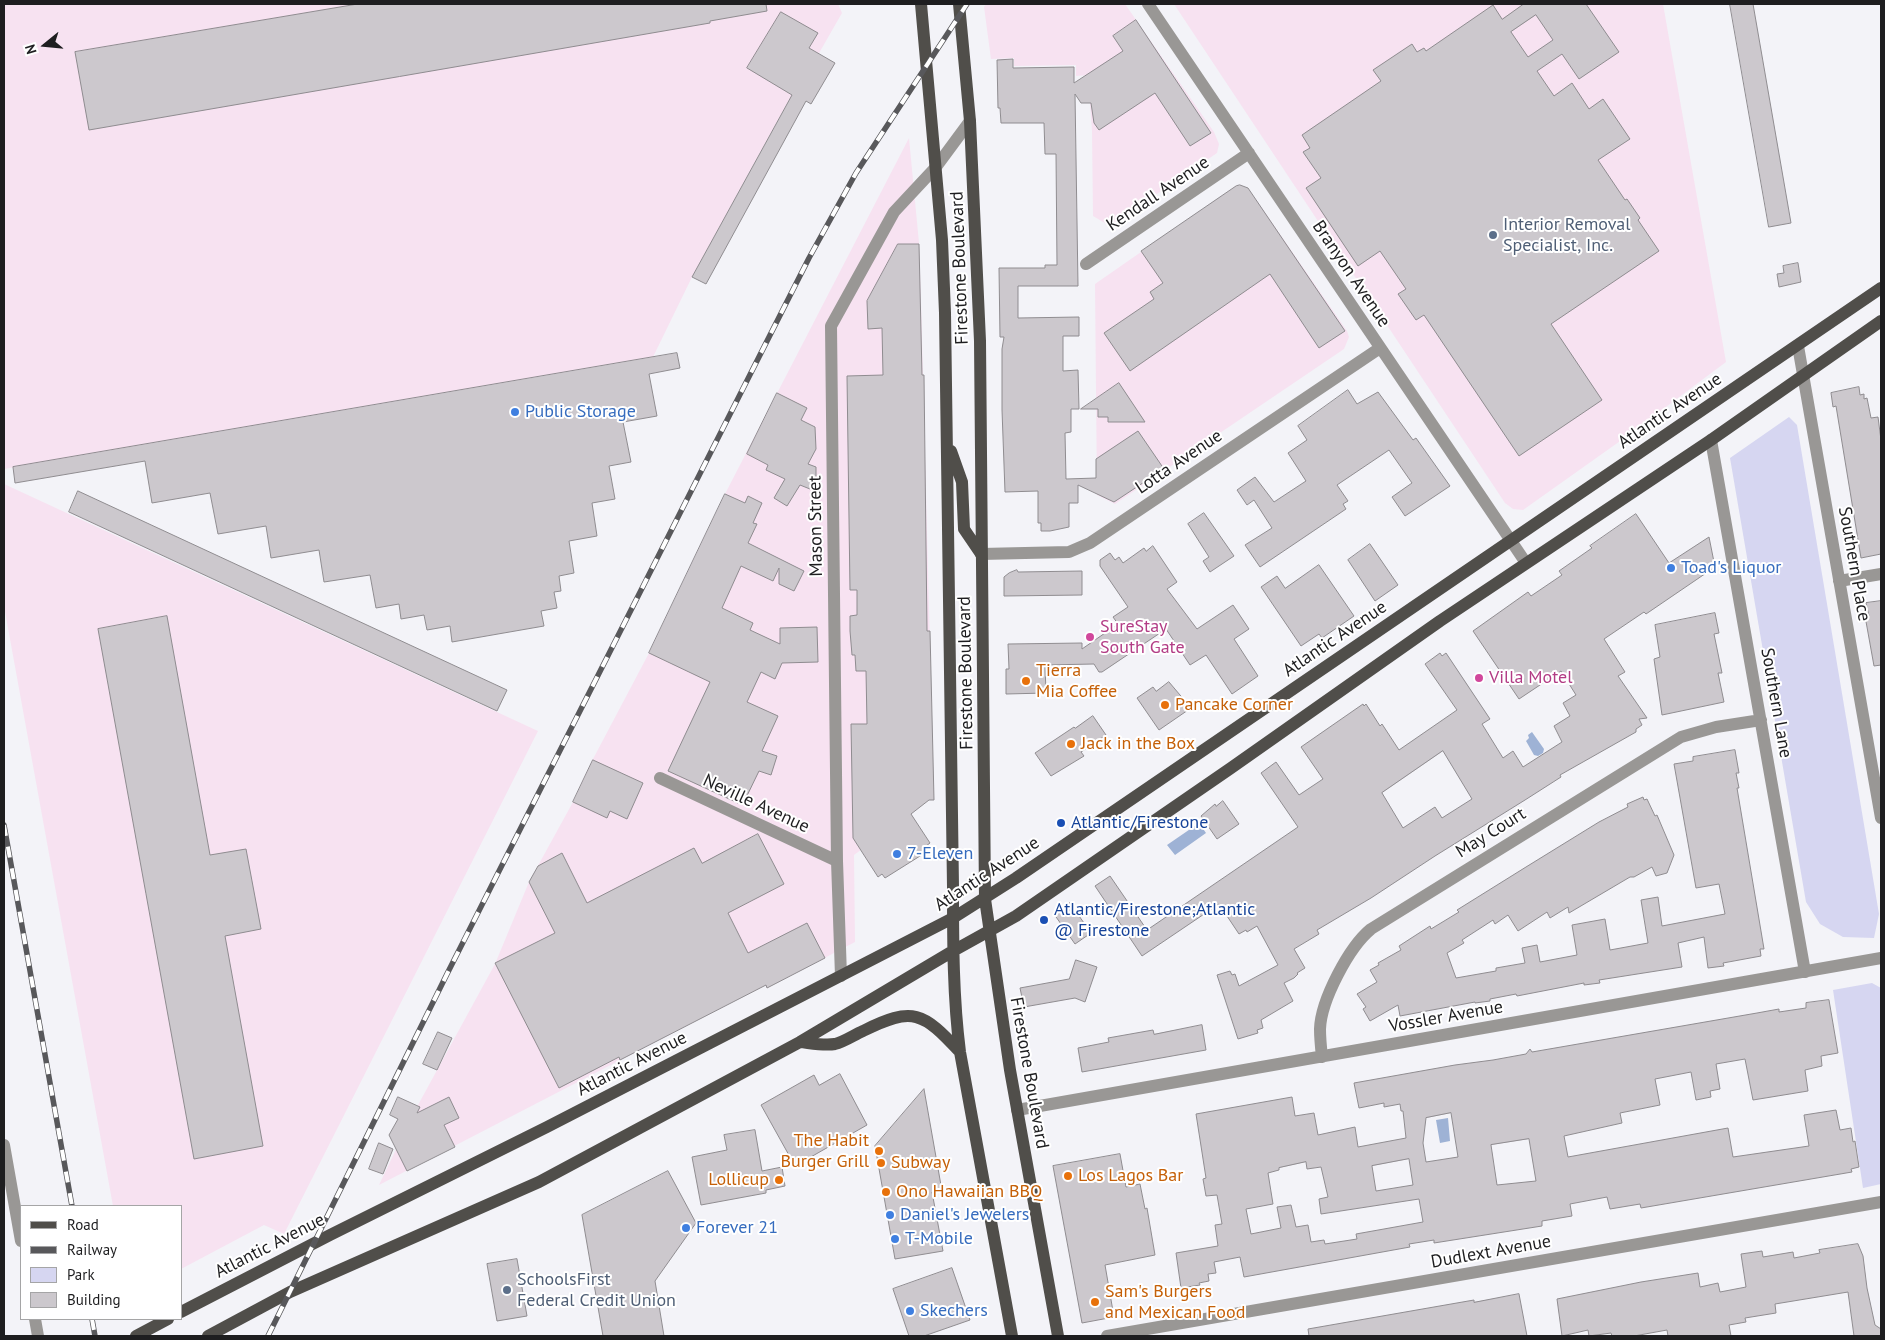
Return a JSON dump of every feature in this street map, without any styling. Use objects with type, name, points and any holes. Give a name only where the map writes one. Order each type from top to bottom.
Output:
[{"type":"main road","name":"Firestone Boulevard","points":[[921,4],[942,240],[946,313],[955,1015],[960,1052],[1012,1336]]},
{"type":"main road","name":"Firestone Boulevard","points":[[959,4],[970,121],[980,341],[985,899],[1018,1110],[1058,1336]]},
{"type":"main road","name":"Atlantic Avenue","points":[[182,1311],[841,976],[953,918],[985,899],[1881,288]]},
{"type":"main road","points":[[208,1336],[290,1292],[539,1182],[800,1042],[953,951],[990,932],[1021,913],[1118,846],[1440,620],[1711,440],[1881,321]]},
{"type":"main road","points":[[948,443],[962,482],[964,528],[982,554]]},
{"type":"main road","points":[[800,1042],[835,1044],[888,1018],[903,1015],[920,1018],[932,1025],[960,1052]]},
{"type":"main road","points":[[136,1336],[166,1320]]},
{"type":"street","name":"Branyon Avenue","points":[[1148,4],[1526,563]]},
{"type":"street","name":"Mason Street","points":[[841,976],[831,326],[894,212],[936,167],[970,121]]},
{"type":"street","name":"Kendall Avenue","points":[[1086,264],[1249,153]]},
{"type":"street","name":"Southern Place","points":[[1798,346],[1881,818]]},
{"type":"street","name":"Lotta Avenue","points":[[982,554],[1069,552],[1090,543],[1380,348]]},
{"type":"street","name":"Southern Lane","points":[[1711,440],[1805,972]]},
{"type":"street","points":[[1840,581],[1881,574]]},
{"type":"street","name":"May Court","points":[[1322,1057],[1320,1028],[1335,981],[1347,957],[1363,935],[1681,737],[1716,727],[1761,720]]},
{"type":"street","name":"Neville Avenue","points":[[660,778],[838,861]]},
{"type":"street","name":"Vossler Avenue","points":[[1018,1110],[1881,958]]},
{"type":"street","points":[[4,1145],[20,1235]]},
{"type":"street","name":"Dudlext Avenue","points":[[1107,1336],[1881,1202]]},
{"type":"street","points":[[35,1320],[38,1336]]},
{"type":"shaded area","points":[[4,4],[838,4],[842,13],[795,95],[789,100],[692,277],[653,357],[4,469]]},
{"type":"shaded area","points":[[986,4],[1125,4],[1214,132],[1219,144],[1217,153],[1110,226],[1093,216],[1092,131],[1088,75],[1076,76],[1076,65],[1014,66],[1014,58],[991,59],[984,7]]},
{"type":"shaded area","points":[[1174,4],[1663,4],[1726,362],[1623,439],[1523,510],[1513,509],[1505,503]]},
{"type":"shaded area","points":[[909,138],[919,243],[934,800],[929,800],[854,855],[855,942],[767,988],[765,985],[379,1185],[412,1116],[495,964],[529,882],[573,802],[593,759],[649,653],[725,494]]},
{"type":"shaded area","points":[[1240,185],[1248,188],[1347,331],[1349,337],[1344,349],[1115,504],[1097,495],[1095,284]]},
{"type":"shaded area","points":[[4,484],[538,731],[284,1234],[264,1225],[182,1268],[182,1205],[113,1205],[4,606]]},
{"type":"shaded area","points":[[1532,732],[1544,749],[1543,753],[1538,756],[1534,755],[1526,741],[1529,738],[1528,735]]},
{"type":"shaded area","points":[[1199,823],[1206,833],[1175,855],[1167,845]]},
{"type":"shaded area","points":[[1448,1118],[1450,1141],[1440,1143],[1436,1120]]},
{"type":"green space","points":[[1789,417],[1797,425],[1879,914],[1874,938],[1843,937],[1820,924],[1806,902],[1730,458]]},
{"type":"green space","points":[[1872,983],[1881,988],[1881,1184],[1863,1188],[1833,990]]},
{"type":"building","points":[[358,4],[766,4],[767,11],[710,21],[710,23],[89,130],[75,52]]},
{"type":"building","name":"Interior Removal Specialist, Inc.","points":[[1524,4],[1586,4],[1619,52],[1579,79],[1562,54],[1537,71],[1554,96],[1572,83],[1589,109],[1603,99],[1630,139],[1598,160],[1625,200],[1627,199],[1640,218],[1638,220],[1659,251],[1551,324],[1602,400],[1519,456],[1424,315],[1416,320],[1398,294],[1406,289],[1380,251],[1358,266],[1306,188],[1321,178],[1303,152],[1310,148],[1302,135],[1381,81],[1373,70],[1412,44],[1417,52],[1424,48],[1426,51],[1493,5],[1502,19]],"holes":[[[1536,15],[1553,40],[1528,57],[1511,32]]]},
{"type":"building","points":[[1730,4],[1753,4],[1791,223],[1769,227]]},
{"type":"building","points":[[781,12],[818,33],[809,48],[835,63],[811,104],[806,101],[706,284],[692,277],[792,95],[747,68]]},
{"type":"building","points":[[1136,20],[1211,133],[1190,146],[1155,93],[1099,130],[1094,123],[1091,103],[1081,103],[1075,94],[1078,286],[1018,286],[1018,318],[1079,317],[1079,336],[1063,336],[1063,371],[1078,370],[1079,409],[1071,409],[1071,432],[1065,433],[1066,479],[1096,478],[1096,459],[1138,431],[1164,469],[1114,502],[1078,485],[1078,503],[1069,503],[1069,527],[1041,531],[1041,523],[1038,523],[1038,491],[1005,492],[1002,410],[1002,349],[1004,337],[1000,337],[999,268],[1045,268],[1045,265],[1057,265],[1056,154],[1045,154],[1044,123],[1001,123],[1000,108],[998,108],[997,60],[1013,59],[1013,68],[1074,67],[1074,83],[1123,51],[1113,36]]},
{"type":"building","points":[[1240,185],[1248,188],[1345,331],[1319,348],[1270,274],[1130,371],[1104,333],[1154,299],[1150,292],[1163,283],[1141,251]]},
{"type":"building","points":[[898,244],[919,244],[922,375],[924,375],[927,631],[930,631],[934,800],[929,800],[911,814],[930,843],[926,846],[928,851],[885,878],[882,874],[878,877],[853,838],[851,724],[867,724],[866,671],[856,671],[855,655],[852,655],[850,631],[850,616],[857,615],[857,590],[850,590],[847,376],[883,375],[882,328],[868,329],[867,301]]},
{"type":"building","points":[[1798,263],[1801,282],[1779,287],[1777,274],[1784,273],[1783,266]]},
{"type":"building","points":[[677,353],[680,368],[649,374],[657,416],[623,422],[631,462],[609,466],[615,499],[592,503],[597,536],[569,541],[574,573],[559,576],[561,591],[554,592],[557,608],[541,611],[544,626],[452,642],[450,626],[427,630],[424,615],[401,619],[399,604],[376,608],[370,575],[324,582],[319,550],[271,558],[266,526],[218,534],[210,493],[152,503],[145,461],[15,483],[13,467]]},
{"type":"building","points":[[1119,383],[1145,422],[1108,422],[1108,417],[1098,417],[1098,409],[1081,409]]},
{"type":"building","points":[[1859,387],[1860,395],[1864,394],[1864,399],[1867,398],[1871,418],[1878,417],[1881,440],[1881,554],[1861,558],[1836,406],[1833,407],[1831,393]]},
{"type":"building","points":[[1348,390],[1357,404],[1378,392],[1413,440],[1416,438],[1450,486],[1405,516],[1392,497],[1412,483],[1389,450],[1337,485],[1348,501],[1343,504],[1346,509],[1260,567],[1245,545],[1272,528],[1254,500],[1247,505],[1237,490],[1255,477],[1274,502],[1306,481],[1288,453],[1307,440],[1298,426]]},
{"type":"building","points":[[777,393],[807,408],[801,420],[815,427],[816,449],[808,464],[816,467],[816,489],[800,485],[787,506],[774,498],[785,479],[766,470],[768,465],[747,454]]},
{"type":"building","points":[[78,491],[507,690],[497,711],[69,512]]},
{"type":"building","points":[[725,494],[745,503],[748,496],[762,503],[753,523],[757,524],[748,543],[804,571],[794,591],[779,584],[779,568],[773,581],[741,566],[722,608],[753,623],[750,630],[780,644],[780,628],[817,627],[818,662],[782,663],[775,679],[761,672],[747,702],[778,716],[762,751],[777,756],[771,775],[759,771],[743,804],[668,771],[710,682],[649,653]]},
{"type":"building","points":[[1204,513],[1234,556],[1210,572],[1203,561],[1209,557],[1188,524]]},
{"type":"building","points":[[1636,514],[1669,563],[1709,537],[1715,567],[1646,614],[1644,612],[1604,639],[1625,672],[1618,676],[1647,718],[1639,719],[1642,725],[1636,729],[1636,732],[1560,775],[1561,777],[1525,800],[1317,930],[1319,934],[1294,949],[1305,968],[1297,973],[1294,978],[1284,983],[1293,1001],[1261,1020],[1263,1028],[1257,1030],[1258,1033],[1238,1039],[1217,975],[1230,971],[1232,975],[1235,974],[1239,986],[1278,965],[1257,926],[1239,934],[1219,904],[1142,956],[1095,886],[1110,876],[1147,930],[1298,827],[1261,773],[1276,762],[1299,795],[1323,779],[1301,747],[1363,704],[1364,706],[1366,704],[1380,726],[1382,724],[1399,750],[1457,710],[1425,664],[1440,653],[1442,656],[1446,653],[1490,719],[1482,724],[1503,758],[1513,751],[1523,767],[1562,742],[1554,726],[1570,716],[1563,703],[1576,695],[1561,671],[1519,699],[1473,631],[1528,592],[1531,596],[1562,575],[1559,571],[1592,548],[1590,546]],"holes":[[[1443,751],[1472,799],[1442,818],[1435,807],[1403,828],[1382,793]]]},
{"type":"building","points":[[1370,544],[1398,585],[1375,601],[1348,560]]},
{"type":"building","points":[[1153,546],[1177,582],[1167,589],[1197,629],[1233,605],[1249,629],[1234,639],[1258,676],[1232,694],[1206,655],[1190,665],[1166,629],[1102,672],[1099,672],[1094,664],[1045,665],[1046,693],[1006,694],[1006,669],[1009,669],[1008,644],[1082,643],[1082,649],[1118,624],[1113,617],[1128,607],[1100,566],[1100,560],[1110,553],[1115,560],[1119,557],[1123,563],[1144,548],[1146,551]]},
{"type":"building","points":[[1319,565],[1354,616],[1322,638],[1319,634],[1301,646],[1261,587],[1277,576],[1285,588]]},
{"type":"building","points":[[1017,570],[1018,572],[1082,571],[1082,595],[1004,596],[1004,577]]},
{"type":"building","points":[[1881,601],[1881,665],[1874,666],[1865,616],[1869,616],[1866,603]]},
{"type":"building","points":[[1715,613],[1719,633],[1714,634],[1722,673],[1718,673],[1724,702],[1662,715],[1654,659],[1660,657],[1655,625]]},
{"type":"building","points":[[167,616],[210,855],[246,849],[261,929],[225,936],[263,1146],[194,1159],[98,629]]},
{"type":"building","name":"Pancake Corner","points":[[1169,682],[1191,708],[1159,730],[1137,698],[1153,687],[1156,691]]},
{"type":"building","name":"Jack in the Box","points":[[1093,716],[1106,735],[1081,752],[1084,756],[1051,776],[1035,753]]},
{"type":"building","points":[[1735,750],[1739,773],[1736,773],[1739,788],[1737,788],[1764,949],[1760,949],[1761,956],[1723,963],[1724,966],[1708,968],[1704,937],[1678,943],[1682,967],[1599,980],[1600,983],[1584,985],[1584,983],[1517,996],[1516,994],[1490,999],[1490,1001],[1400,1016],[1398,1005],[1370,1021],[1363,1009],[1366,1007],[1357,994],[1377,982],[1370,970],[1379,965],[1378,963],[1401,950],[1399,946],[1430,926],[1431,929],[1459,912],[1457,910],[1526,867],[1599,822],[1628,807],[1627,804],[1643,797],[1644,800],[1647,799],[1655,816],[1657,815],[1674,855],[1667,873],[1656,876],[1652,867],[1634,877],[1630,877],[1569,913],[1568,907],[1550,918],[1547,912],[1518,931],[1508,915],[1495,924],[1493,920],[1462,940],[1464,943],[1447,953],[1456,978],[1496,971],[1496,968],[1525,963],[1522,948],[1537,945],[1540,962],[1577,955],[1572,925],[1605,919],[1610,950],[1648,943],[1641,900],[1658,897],[1662,926],[1725,914],[1719,884],[1696,888],[1674,764],[1693,761],[1693,757]]},
{"type":"building","points":[[593,760],[643,783],[627,819],[610,811],[607,818],[573,802]]},
{"type":"building","points":[[1223,801],[1239,824],[1217,839],[1201,816],[1215,804],[1216,806]]},
{"type":"building","points":[[758,834],[784,884],[728,913],[748,953],[807,923],[825,958],[767,988],[766,985],[620,1060],[619,1057],[559,1088],[495,963],[555,933],[529,882],[538,866],[562,853],[587,903],[694,848],[702,863]]},
{"type":"building","points":[[1070,903],[1091,933],[1075,944],[1054,914]]},
{"type":"building","points":[[1076,960],[1097,967],[1085,1002],[1075,998],[1024,1007],[1020,988],[1069,979]]},
{"type":"building","points":[[1829,1000],[1838,1053],[1821,1056],[1822,1066],[1805,1070],[1808,1091],[1753,1100],[1745,1059],[1716,1064],[1720,1089],[1710,1091],[1711,1097],[1696,1100],[1691,1072],[1655,1079],[1660,1105],[1620,1113],[1622,1123],[1564,1136],[1568,1157],[1728,1128],[1733,1157],[1809,1146],[1804,1115],[1836,1110],[1840,1130],[1851,1128],[1853,1142],[1855,1141],[1859,1167],[1851,1169],[1852,1172],[1641,1208],[1640,1204],[1610,1209],[1607,1197],[1570,1204],[1572,1216],[1542,1221],[1542,1226],[1434,1243],[1434,1240],[1409,1244],[1410,1247],[1244,1277],[1240,1257],[1214,1262],[1216,1273],[1208,1274],[1209,1281],[1199,1283],[1200,1285],[1181,1288],[1176,1253],[1218,1246],[1215,1225],[1222,1224],[1217,1195],[1206,1196],[1203,1179],[1206,1178],[1196,1114],[1292,1097],[1295,1116],[1314,1113],[1318,1135],[1355,1127],[1358,1147],[1406,1138],[1403,1111],[1401,1111],[1400,1104],[1384,1107],[1384,1103],[1359,1108],[1354,1083],[1526,1054],[1530,1049],[1532,1052],[1779,1009],[1779,1012],[1806,1008],[1806,1003]],"holes":[[[1451,1113],[1458,1157],[1426,1162],[1423,1143],[1426,1118]],[[1529,1139],[1536,1181],[1497,1185],[1491,1145]],[[1409,1159],[1413,1185],[1376,1191],[1372,1166]],[[1306,1162],[1307,1169],[1321,1167],[1328,1197],[1319,1199],[1321,1214],[1419,1199],[1423,1222],[1356,1234],[1357,1239],[1325,1244],[1324,1240],[1311,1242],[1308,1225],[1296,1227],[1291,1205],[1277,1207],[1281,1228],[1251,1234],[1246,1209],[1273,1204],[1268,1173],[1279,1170],[1279,1168]]]},
{"type":"building","points":[[1202,1025],[1206,1050],[1082,1072],[1078,1048],[1109,1042],[1108,1038],[1153,1030],[1154,1034]]},
{"type":"building","points":[[438,1032],[452,1038],[437,1070],[423,1064]]},
{"type":"building","points":[[840,1074],[867,1125],[795,1166],[761,1105],[814,1075],[819,1085]]},
{"type":"building","points":[[924,1089],[942,1191],[932,1192],[943,1251],[895,1259],[875,1146]]},
{"type":"building","points":[[398,1097],[420,1107],[417,1113],[449,1097],[459,1118],[444,1125],[455,1147],[407,1171],[389,1135],[398,1119],[390,1115]]},
{"type":"building","points":[[755,1130],[762,1171],[782,1167],[785,1186],[766,1190],[766,1193],[701,1205],[692,1157],[727,1150],[724,1135]]},
{"type":"building","points":[[379,1143],[393,1149],[383,1174],[369,1169]]},
{"type":"building","points":[[1120,1154],[1126,1187],[1140,1184],[1145,1209],[1147,1208],[1155,1255],[1105,1265],[1114,1317],[1082,1323],[1053,1166]]},
{"type":"building","points":[[668,1171],[696,1223],[655,1281],[664,1336],[603,1336],[582,1215]]},
{"type":"building","points":[[1858,1244],[1863,1256],[1867,1288],[1875,1325],[1881,1329],[1881,1336],[1854,1336],[1848,1292],[1775,1304],[1776,1313],[1745,1318],[1746,1322],[1729,1325],[1731,1336],[1668,1336],[1667,1330],[1634,1336],[1612,1336],[1611,1333],[1589,1336],[1588,1330],[1562,1336],[1557,1299],[1698,1273],[1700,1287],[1718,1283],[1720,1292],[1746,1287],[1741,1254],[1762,1251],[1763,1257],[1793,1252],[1794,1258],[1820,1253],[1819,1250]]},
{"type":"building","name":"SchoolsFirst Federal Credit Union","points":[[517,1259],[527,1316],[497,1321],[487,1264]]},
{"type":"building","points":[[952,1268],[970,1320],[924,1336],[909,1336],[893,1289]]},
{"type":"building","points":[[1519,1294],[1527,1336],[1309,1336],[1308,1329]]},
{"type":"railway","points":[[268,1336],[448,972],[809,258],[856,173],[967,4]]},
{"type":"railway","points":[[4,825],[72,1205]]},
{"type":"railway","points":[[92,1320],[95,1336]]},
{"type":"place","name":"Interior Removal Specialist, Inc.","points":[[1493,235]]},
{"type":"place","name":"Public Storage","points":[[515,412]]},
{"type":"place","name":"Toad's Liquor","points":[[1671,568]]},
{"type":"place","name":"SureStay South Gate","points":[[1090,637]]},
{"type":"place","name":"Villa Motel","points":[[1479,678]]},
{"type":"place","name":"Tierra Mia Coffee","points":[[1026,681]]},
{"type":"place","name":"Pancake Corner","points":[[1165,705]]},
{"type":"place","name":"Jack in the Box","points":[[1071,744]]},
{"type":"place","name":"Atlantic/Firestone","points":[[1061,823]]},
{"type":"place","name":"7-Eleven","points":[[897,854]]},
{"type":"place","name":"Atlantic/Firestone;Atlantic @ Firestone","points":[[1044,920]]},
{"type":"place","name":"The Habit Burger Grill","points":[[879,1151]]},
{"type":"place","name":"Subway","points":[[881,1163]]},
{"type":"place","name":"Los Lagos Bar","points":[[1068,1176]]},
{"type":"place","name":"Lollicup","points":[[779,1180]]},
{"type":"place","name":"Ono Hawaiian BBQ","points":[[886,1192]]},
{"type":"place","name":"Daniel's Jewelers","points":[[890,1215]]},
{"type":"place","name":"Forever 21","points":[[686,1228]]},
{"type":"place","name":"T-Mobile","points":[[895,1239]]},
{"type":"place","name":"SchoolsFirst Federal Credit Union","points":[[507,1290]]},
{"type":"place","name":"Sam's Burgers and Mexican Food","points":[[1095,1302]]},
{"type":"place","name":"Skechers","points":[[910,1311]]}]
